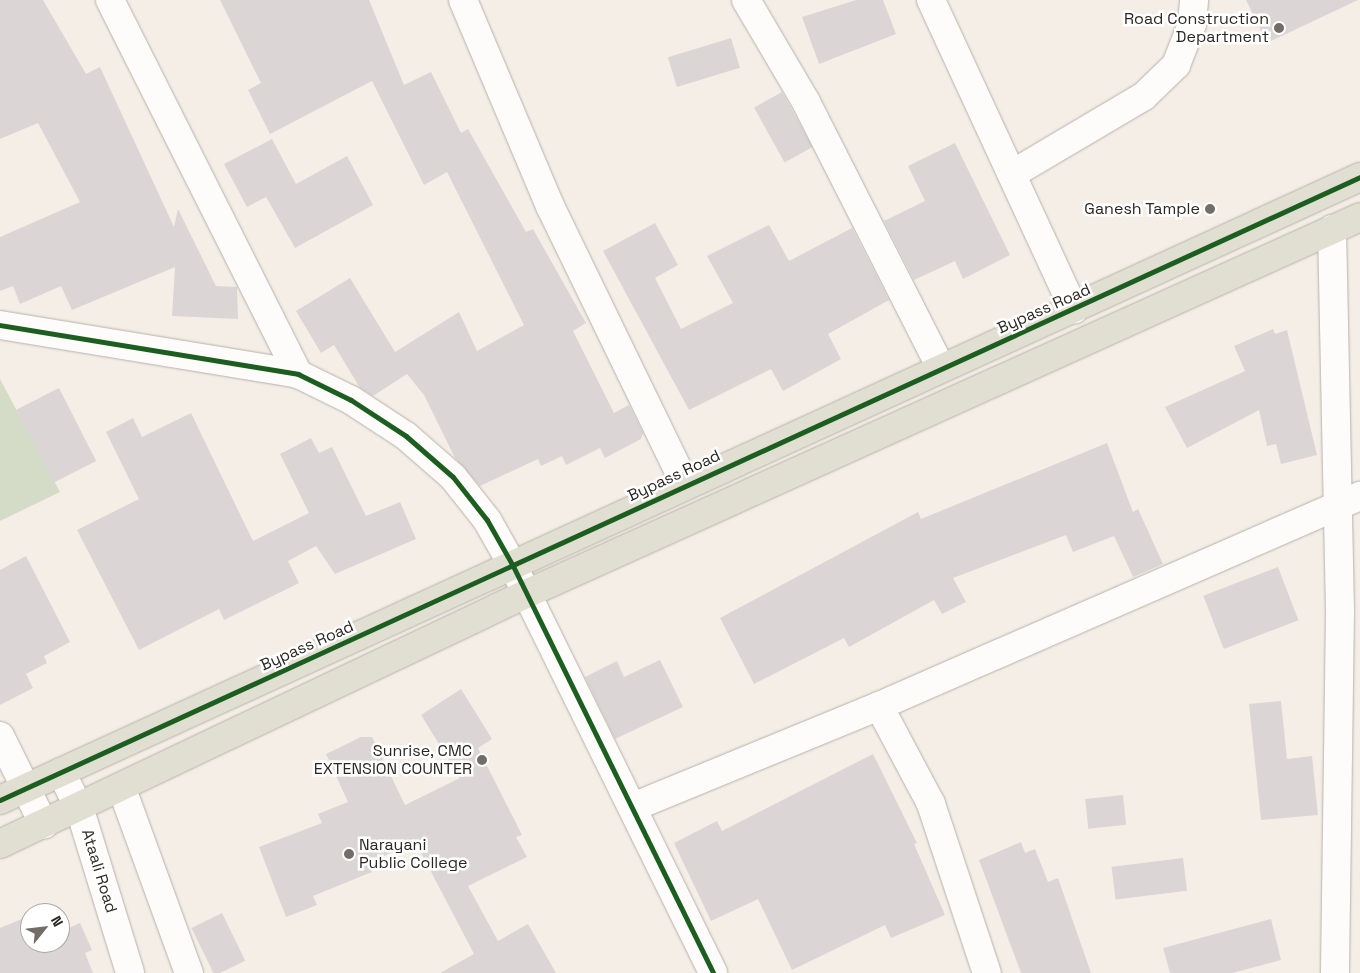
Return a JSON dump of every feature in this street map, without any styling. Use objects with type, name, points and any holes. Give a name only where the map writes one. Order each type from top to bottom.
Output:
[{"type":"highway","name":"Bypass Road","points":[[0,800],[513,566],[685,484],[940,368],[1074,310],[1360,176]]},
{"type":"highway","points":[[0,844],[80,810],[526,594],[1360,217]]},
{"type":"street","points":[[110,0],[298,374]]},
{"type":"street","points":[[463,0],[550,206],[685,484]]},
{"type":"street","points":[[746,0],[806,102],[940,368]]},
{"type":"street","points":[[931,0],[1014,173],[1074,310]]},
{"type":"street","points":[[1014,173],[1144,96],[1176,65],[1192,24],[1194,0]]},
{"type":"street","points":[[1332,229],[1349,501],[1350,611],[1335,973]]},
{"type":"street","points":[[0,325],[298,374],[350,400],[406,436],[453,477],[487,520],[513,566],[713,973]]},
{"type":"street","points":[[633,808],[879,706],[1349,501]]},
{"type":"street","points":[[879,706],[931,804],[987,973]]},
{"type":"street","points":[[0,736],[44,825]]},
{"type":"street","name":"Ataali Road","points":[[61,772],[80,810],[130,973]]},
{"type":"street","points":[[122,789],[189,973]]},
{"type":"green space","points":[[0,379],[60,492],[0,521]]},
{"type":"building","points":[[0,0],[43,0],[86,74],[100,67],[174,227],[178,209],[216,286],[237,287],[238,319],[172,316],[175,267],[72,310],[61,286],[20,304],[13,286],[0,291],[0,237],[80,202],[38,123],[0,139]]},
{"type":"building","points":[[220,0],[369,0],[404,85],[431,72],[461,133],[468,129],[526,232],[533,229],[586,323],[573,331],[614,413],[629,405],[643,433],[641,439],[605,458],[600,448],[566,465],[562,456],[541,466],[538,459],[480,486],[455,458],[424,395],[407,374],[373,396],[360,388],[334,345],[321,353],[296,311],[350,278],[395,352],[459,312],[477,351],[524,325],[447,172],[424,185],[372,81],[270,134],[248,90],[261,83]]},
{"type":"building","points":[[856,0],[883,0],[896,34],[819,64],[802,17]]},
{"type":"building","name":"Road Construction Department","points":[[1246,0],[1358,0],[1267,43]]},
{"type":"building","points":[[731,38],[740,68],[677,87],[668,57]]},
{"type":"building","points":[[782,92],[813,147],[785,163],[754,108]]},
{"type":"building","points":[[272,139],[296,184],[347,156],[373,205],[295,248],[266,197],[247,207],[224,164]]},
{"type":"building","points":[[955,143],[1010,255],[963,279],[955,261],[914,280],[884,221],[925,201],[908,166]]},
{"type":"building","points":[[655,223],[678,265],[655,278],[681,329],[733,303],[707,256],[769,225],[789,261],[852,228],[889,300],[828,334],[841,359],[783,391],[771,369],[689,410],[603,251]]},
{"type":"building","points":[[1273,329],[1275,334],[1287,330],[1317,455],[1281,464],[1276,444],[1267,446],[1259,410],[1187,448],[1165,407],[1245,371],[1234,346]]},
{"type":"building","points":[[59,388],[96,461],[53,483],[16,410]]},
{"type":"building","points":[[191,413],[253,541],[309,513],[280,454],[311,438],[319,453],[332,447],[366,516],[400,502],[416,539],[335,574],[316,546],[288,561],[299,583],[224,620],[219,609],[139,650],[77,530],[139,499],[106,432],[133,418],[142,437]]},
{"type":"building","points":[[1107,443],[1133,512],[1138,509],[1163,564],[1133,577],[1114,536],[1073,552],[1066,535],[953,578],[966,602],[942,614],[934,600],[849,647],[844,638],[754,684],[720,618],[918,512],[921,519]]},
{"type":"building","points":[[26,556],[70,642],[44,656],[47,663],[26,674],[33,688],[0,705],[0,570]]},
{"type":"building","points":[[1278,567],[1298,620],[1224,649],[1203,596]]},
{"type":"building","points":[[660,660],[683,707],[615,739],[585,677],[617,661],[624,677]]},
{"type":"building","points":[[461,689],[492,739],[478,748],[522,835],[516,837],[527,857],[468,886],[498,941],[528,924],[556,973],[440,973],[474,954],[415,841],[368,864],[372,872],[313,896],[317,905],[286,917],[259,847],[322,823],[318,814],[348,802],[326,754],[361,737],[372,737],[405,805],[460,778],[421,715]]},
{"type":"building","points":[[1281,701],[1287,759],[1312,756],[1318,815],[1261,820],[1249,704]]},
{"type":"building","points":[[873,754],[917,843],[914,844],[945,915],[891,938],[885,925],[792,970],[758,899],[711,921],[674,843],[717,821],[722,831]]},
{"type":"building","points":[[1123,795],[1126,825],[1088,829],[1085,799]]},
{"type":"building","points":[[1021,842],[1025,853],[1035,849],[1048,882],[1058,878],[1091,973],[1021,973],[979,860]]},
{"type":"building","points":[[1183,858],[1187,891],[1116,900],[1112,867]]},
{"type":"building","points":[[222,913],[245,961],[220,973],[213,973],[191,928]]},
{"type":"building","points":[[1271,919],[1281,960],[1232,973],[1170,973],[1163,948]]},
{"type":"building","points":[[20,920],[20,953],[70,953],[70,928],[80,923],[92,950],[85,953],[93,973],[0,973],[0,928]]},
{"type":"cycle path","points":[[0,800],[1360,177]]},
{"type":"cycle path","points":[[0,325],[298,374],[351,400],[406,436],[453,477],[487,520],[513,566],[713,973]]},
{"type":"place","name":"Road Construction Department","points":[[1279,28]]},
{"type":"place","name":"Ganesh Tample","points":[[1210,209]]},
{"type":"place","name":"Sunrise, CMC EXTENSION COUNTER","points":[[482,760]]},
{"type":"place","name":"Narayani Public College","points":[[349,854]]}]
